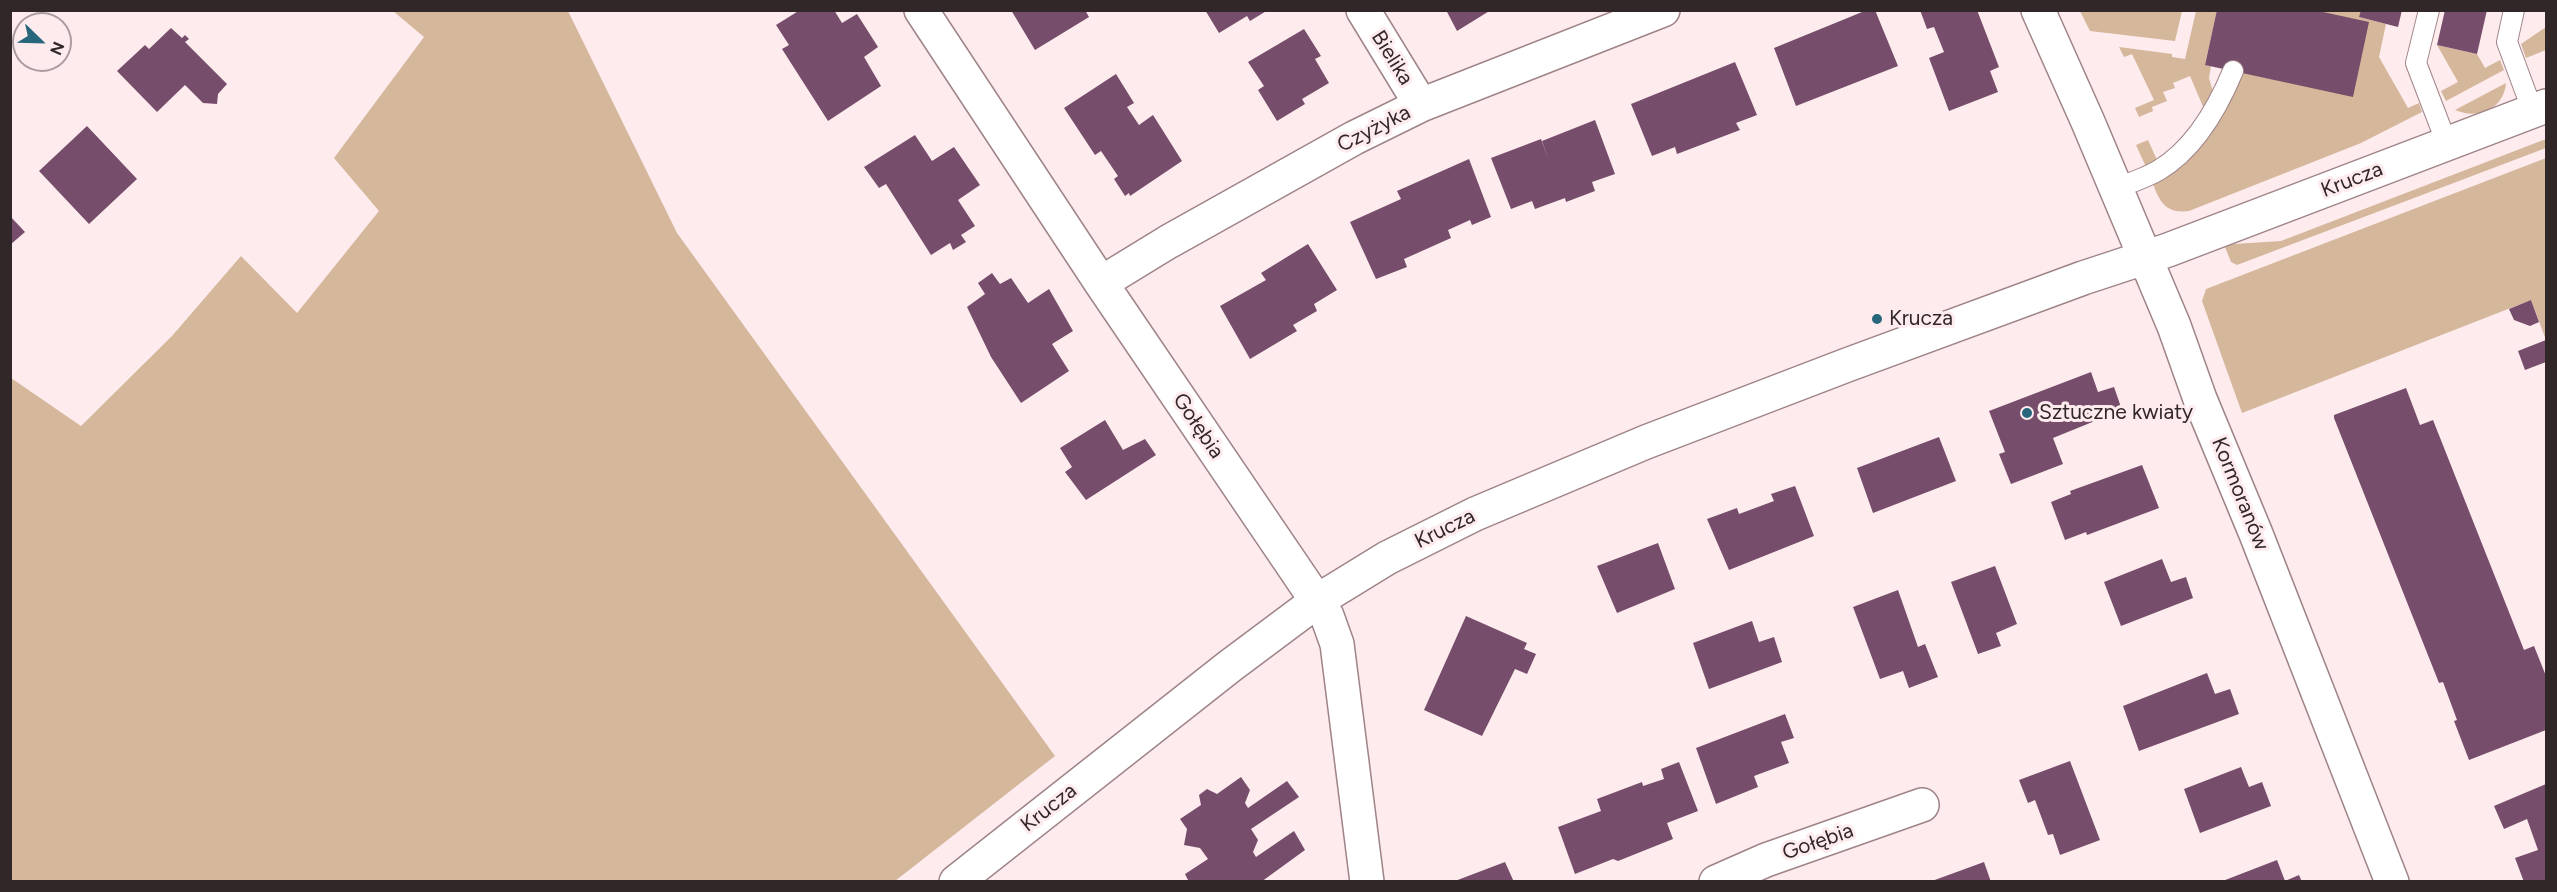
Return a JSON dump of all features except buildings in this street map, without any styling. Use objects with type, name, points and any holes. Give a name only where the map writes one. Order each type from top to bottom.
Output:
[{"type":"street","name":"Gołębia","points":[[921,10],[1101,283],[1327,616],[1337,644],[1367,882]]},
{"type":"street","name":"Bielika","points":[[1363,10],[1421,105]]},
{"type":"street","name":"Czyżyka","points":[[1101,283],[1168,242],[1354,138],[1421,105],[1663,10]]},
{"type":"street","name":"Kormoranów","points":[[2038,10],[2146,257],[2367,811],[2392,882]]},
{"type":"street","name":"Krucza","points":[[956,882],[1238,660],[1317,601],[1387,558],[1475,514],[1554,479],[1847,365],[2146,257],[2540,109]]},
{"type":"street","name":"Gołębia","points":[[1716,882],[1766,860],[1922,805]]},
{"type":"lane","points":[[2429,10],[2416,63],[2447,144]]},
{"type":"lane","points":[[2514,10],[2507,42],[2540,109]]},
{"type":"lane","points":[[2116,188],[2155,172],[2172,160],[2206,122],[2233,71]]},
{"type":"shaded area","points":[[393,11],[568,11],[677,233],[1055,756],[895,881],[11,881],[11,378],[81,426],[172,336],[241,256],[297,313],[379,211],[334,158],[424,37]]},
{"type":"shaded area","points":[[2080,11],[2182,11],[2175,41],[2090,31]]},
{"type":"shaded area","points":[[2196,11],[2217,11],[2205,64],[2211,66],[2209,78],[2213,92],[2204,109],[2190,76],[2173,83],[2175,88],[2163,92],[2167,101],[2152,107],[2153,111],[2139,117],[2135,108],[2154,100],[2132,54],[2124,57],[2119,47],[2172,54],[2172,57],[2185,59]]},
{"type":"shaded area","points":[[2314,11],[2361,11],[2359,17],[2386,24],[2379,57],[2408,108],[2419,103],[2422,112],[2361,143],[2189,211],[2175,211],[2165,206],[2158,197],[2153,184],[2183,165],[2206,138],[2240,72]]},
{"type":"shaded area","points":[[2546,27],[2546,50],[2526,58],[2521,44]]},
{"type":"shaded area","points":[[2437,45],[2477,54],[2485,68],[2500,60],[2504,70],[2446,101],[2441,91],[2458,82]]},
{"type":"shaded area","points":[[2506,83],[2500,100],[2488,110],[2472,114],[2455,110]]},
{"type":"shaded area","points":[[2546,139],[2546,148],[2237,265],[2231,262],[2225,247],[2234,244],[2281,241]]},
{"type":"shaded area","points":[[2148,140],[2157,160],[2146,167],[2136,145]]},
{"type":"shaded area","points":[[2546,158],[2546,340],[2531,300],[2242,413],[2202,301],[2206,289]]},
{"type":"place","name":"Krucza","points":[[1877,319]]},
{"type":"place","name":"Sztuczne kwiaty","points":[[2027,413]]}]
